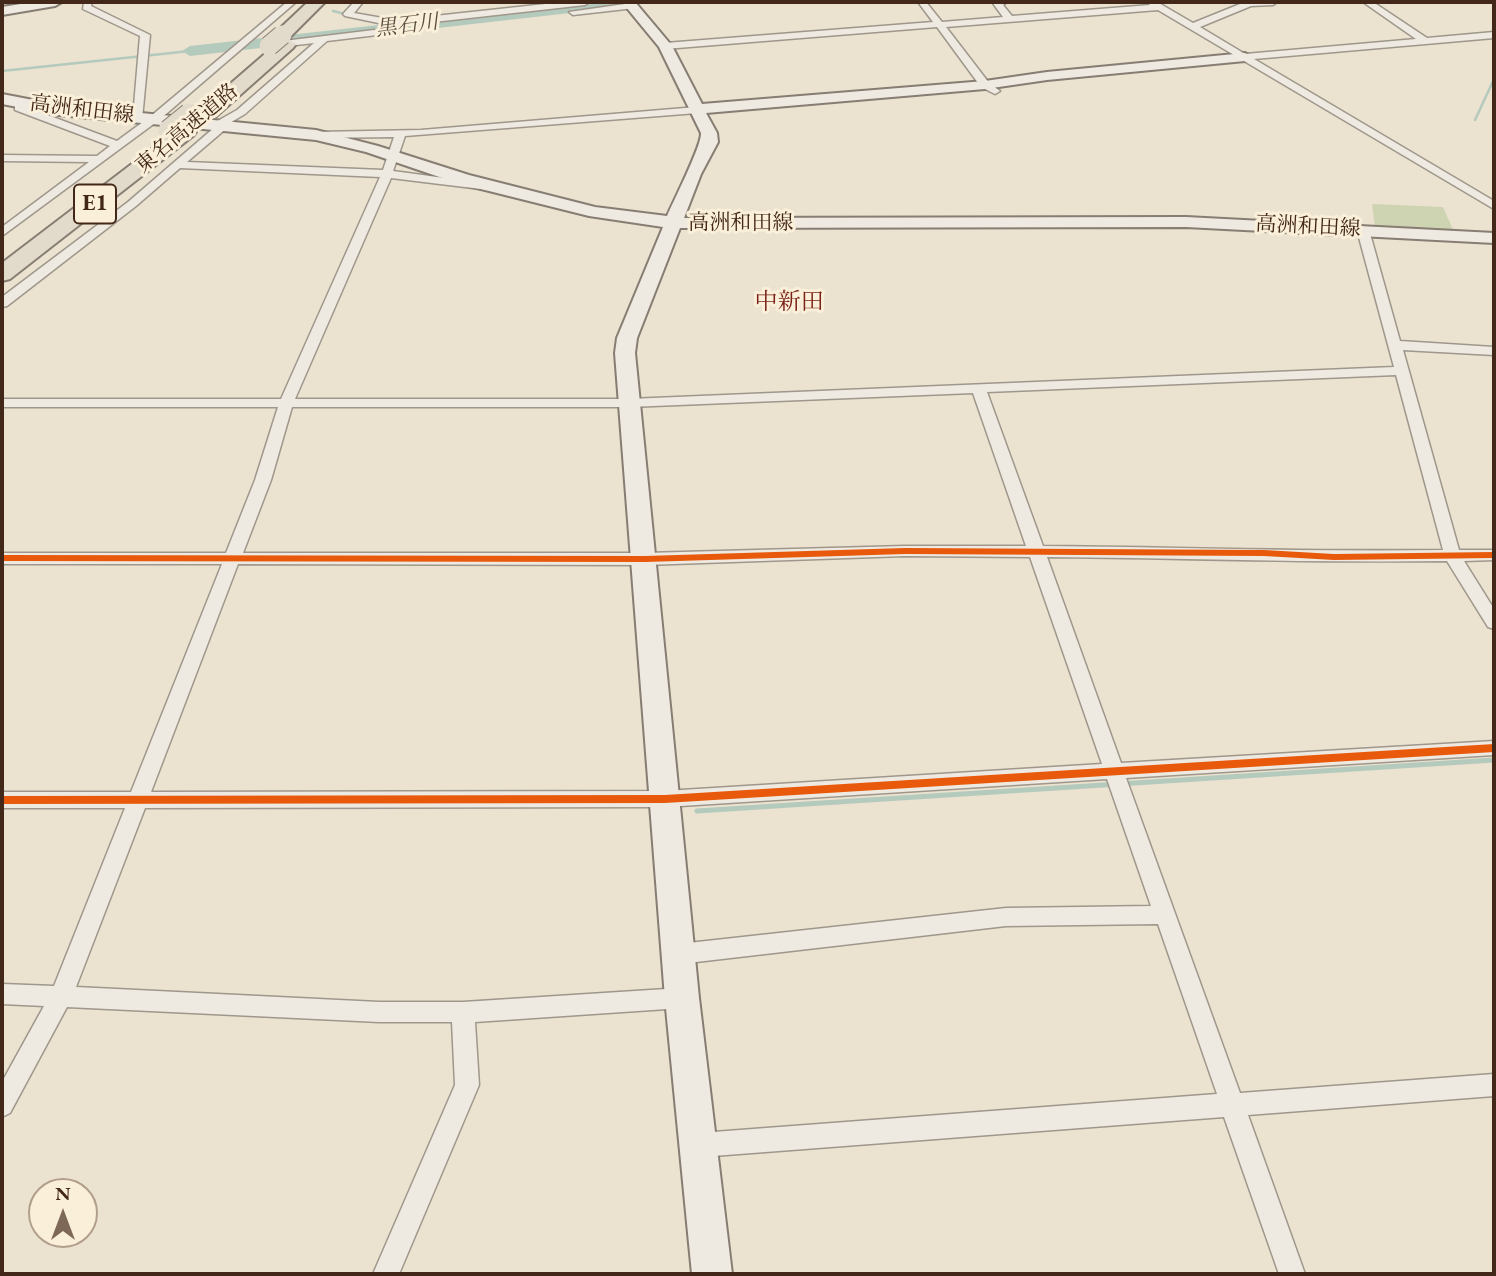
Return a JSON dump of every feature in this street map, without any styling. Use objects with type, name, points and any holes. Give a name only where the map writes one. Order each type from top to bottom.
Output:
[{"type":"highway","name":"東名高速道路","points":[[2,274],[168,122],[261,43],[317,2]]},
{"type":"highway","name":"東名高速道路","points":[[2,257],[261,43],[332,2]]},
{"type":"street","points":[[2,10],[55,2]]},
{"type":"street","points":[[88,2],[86,7],[145,35],[143,56],[168,122]]},
{"type":"street","points":[[2,232],[119,146],[168,122],[261,43],[292,2]]},
{"type":"street","points":[[359,2],[348,14],[388,22],[540,4],[585,2]]},
{"type":"street","points":[[922,2],[990,88]]},
{"type":"street","points":[[1003,2],[996,2],[1010,19]]},
{"type":"street","points":[[1151,2],[1494,206]]},
{"type":"street","points":[[1194,26],[1250,3],[1273,2]]},
{"type":"street","points":[[1367,2],[1425,41]]},
{"type":"street","points":[[537,16],[630,4],[665,46],[678,67],[683,85],[709,133],[710,142],[627,338],[629,403],[645,559],[678,954],[701,1144],[712,1274]]},
{"type":"street","points":[[665,46],[1160,7]]},
{"type":"street","points":[[1173,14],[1193,11]]},
{"type":"street","points":[[261,43],[374,33]]},
{"type":"street","points":[[1245,57],[1494,37]]},
{"type":"street","points":[[316,135],[401,133],[990,88],[1047,76],[1494,37]]},
{"type":"street","points":[[2,303],[132,204],[324,39]]},
{"type":"street","name":"高洲和田線","points":[[2,99],[168,122],[316,135],[492,187],[595,212],[674,222],[1186,222],[1494,238]]},
{"type":"street","points":[[24,104],[19,108],[119,146]]},
{"type":"street","points":[[2,1105],[61,997],[263,480],[286,403],[387,174],[401,133]]},
{"type":"street","points":[[2,159],[102,159]]},
{"type":"street","points":[[178,165],[387,174],[492,187]]},
{"type":"street","points":[[1468,190],[1494,188]]},
{"type":"street","points":[[1363,230],[1453,556],[1494,623]]},
{"type":"street","points":[[1395,345],[1494,351]]},
{"type":"street","points":[[2,403],[629,403],[1402,371]]},
{"type":"street","points":[[979,389],[1292,1274]]},
{"type":"street","points":[[2,558],[645,559],[905,551],[1494,555]]},
{"type":"street","points":[[2,800],[665,799],[1494,748]]},
{"type":"street","points":[[678,954],[1006,917],[1166,915]]},
{"type":"street","points":[[2,994],[379,1012],[463,1012],[682,998]]},
{"type":"street","points":[[386,1274],[467,1085],[463,1012]]},
{"type":"street","points":[[701,1144],[1494,1085]]},
{"type":"green space","points":[[1372,204],[1443,207],[1454,232],[1375,227]]},
{"type":"waterway","name":"黒石川","points":[[190,51],[623,2]]},
{"type":"waterway","points":[[333,11],[381,23]]},
{"type":"waterway","name":"黒石川","points":[[394,25],[408,26]]},
{"type":"waterway","points":[[2,71],[190,51]]},
{"type":"waterway","points":[[1475,120],[1494,79]]},
{"type":"waterway","points":[[697,811],[1494,760]]},
{"type":"cycle path","points":[[2,558],[645,559],[905,551],[1264,553],[1334,557],[1494,555]]},
{"type":"cycle path","points":[[2,800],[665,799],[1494,748]]},
{"type":"district","name":"中新田","points":[[789,303]]}]
